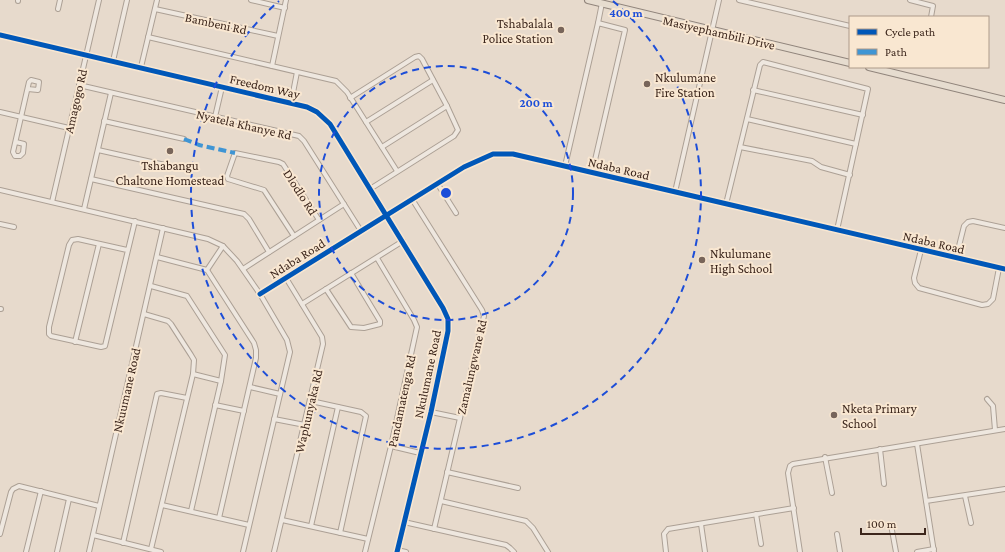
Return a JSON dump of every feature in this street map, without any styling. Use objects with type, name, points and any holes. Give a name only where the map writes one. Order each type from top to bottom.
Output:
[{"type":"main road","name":"Masiyephambili Drive","points":[[588,0],[849,63]]},
{"type":"main road","points":[[872,68],[1005,100]]},
{"type":"street","points":[[58,9],[60,0]]},
{"type":"street","name":"Amagogo Rd","points":[[52,202],[99,0]]},
{"type":"street","points":[[114,61],[127,0]]},
{"type":"street","points":[[141,67],[157,0]]},
{"type":"street","points":[[251,0],[285,8]]},
{"type":"street","points":[[272,66],[286,0]]},
{"type":"street","points":[[675,192],[720,0]]},
{"type":"street","points":[[739,0],[849,26]]},
{"type":"street","points":[[910,0],[933,6],[931,16]]},
{"type":"street","points":[[564,166],[602,3]]},
{"type":"street","name":"Bambeni Rd","points":[[155,9],[278,36]]},
{"type":"street","points":[[592,173],[625,30],[598,23]]},
{"type":"street","name":"Freedom Way","points":[[0,35],[291,102],[312,109],[326,119],[386,215]]},
{"type":"street","points":[[148,37],[336,81],[344,88],[397,172]]},
{"type":"street","points":[[350,98],[417,56],[421,57],[447,106],[458,132],[370,188]]},
{"type":"street","points":[[726,204],[753,90],[760,65],[763,62],[868,89],[837,230]]},
{"type":"street","points":[[291,102],[297,72]]},
{"type":"street","points":[[366,122],[433,80]]},
{"type":"street","name":"Nyatela Khanye Rd","points":[[79,85],[299,136],[304,141],[361,231]]},
{"type":"street","points":[[215,117],[222,87]]},
{"type":"street","points":[[16,142],[28,89]]},
{"type":"street","points":[[753,90],[862,115]]},
{"type":"street","points":[[84,209],[111,93]]},
{"type":"street","points":[[382,147],[447,106]]},
{"type":"street","points":[[0,112],[69,128]]},
{"type":"street","points":[[747,119],[856,144]]},
{"type":"street","points":[[104,121],[184,139]]},
{"type":"street","points":[[740,147],[812,161],[821,167],[850,175]]},
{"type":"street","points":[[98,150],[174,167]]},
{"type":"street","name":"Dlodlo Rd","points":[[294,236],[264,190],[228,179],[235,153],[283,164],[319,220]]},
{"type":"street","name":"Ndaba Road","points":[[260,294],[437,183],[474,161],[493,154],[513,154],[1005,269]]},
{"type":"street","points":[[91,179],[244,214],[249,219],[270,252]]},
{"type":"street","points":[[437,183],[456,213]]},
{"type":"street","points":[[0,190],[208,239],[223,246],[232,254],[260,294],[287,340],[290,348],[290,355],[243,552]]},
{"type":"street","name":"Zamalungwane Rd","points":[[412,199],[484,313],[434,529]]},
{"type":"street","points":[[243,269],[344,204]]},
{"type":"street","name":"Nkulumane Road","points":[[386,215],[443,308],[448,325],[431,412],[397,551]]},
{"type":"street","points":[[127,250],[78,239],[70,242],[49,327],[49,334],[53,337],[102,348],[105,346],[135,221]]},
{"type":"street","points":[[956,258],[964,226],[968,222],[973,221],[1005,228]]},
{"type":"street","points":[[0,224],[14,227]]},
{"type":"street","name":"Nkuumane Road","points":[[89,552],[151,286],[163,228]]},
{"type":"street","points":[[302,304],[403,242]]},
{"type":"street","points":[[75,342],[99,244]]},
{"type":"street","points":[[207,270],[223,246]]},
{"type":"street","points":[[921,250],[914,278],[915,283],[920,288],[982,304],[988,304],[993,299],[999,268]]},
{"type":"street","points":[[157,257],[207,270],[255,346],[256,358],[250,387],[219,518]]},
{"type":"street","name":"Pandamatenga Rd","points":[[365,552],[391,446],[416,327],[414,320],[377,258]]},
{"type":"street","points":[[326,289],[351,327],[364,328],[380,324],[380,321],[351,274]]},
{"type":"street","name":"Waphunyaka Rd","points":[[274,552],[305,425],[323,341],[286,278]]},
{"type":"street","points":[[151,286],[185,294],[225,355],[221,381],[191,511]]},
{"type":"street","points":[[144,314],[168,321],[191,355],[194,364],[193,374],[151,549]]},
{"type":"street","points":[[193,374],[221,381]]},
{"type":"street","points":[[250,387],[280,394]]},
{"type":"street","points":[[123,542],[157,394],[161,393],[187,398]]},
{"type":"street","points":[[987,399],[993,406],[995,430]]},
{"type":"street","points":[[310,401],[365,414],[366,419],[340,533]]},
{"type":"street","points":[[215,405],[244,411]]},
{"type":"street","points":[[311,526],[338,407]]},
{"type":"street","points":[[431,412],[460,418]]},
{"type":"street","points":[[274,419],[305,425]]},
{"type":"street","points":[[800,552],[788,473],[790,466],[796,462],[917,444],[1005,428]]},
{"type":"street","points":[[917,444],[934,550],[917,552]]},
{"type":"street","points":[[391,446],[420,453]]},
{"type":"street","points":[[880,449],[884,484]]},
{"type":"street","points":[[825,458],[832,493]]},
{"type":"street","points":[[447,472],[518,488]]},
{"type":"street","points":[[0,534],[11,492],[19,486],[99,506]]},
{"type":"street","points":[[926,501],[1005,489]]},
{"type":"street","points":[[26,552],[41,491]]},
{"type":"street","points":[[965,496],[970,523]]},
{"type":"street","points":[[57,552],[69,499]]},
{"type":"street","points":[[441,501],[526,521],[532,526],[548,552]]},
{"type":"street","points":[[162,505],[249,525]]},
{"type":"street","points":[[666,552],[664,534],[666,530],[794,508]]},
{"type":"street","points":[[756,514],[761,544]]},
{"type":"street","points":[[282,520],[368,539]]},
{"type":"street","points":[[404,522],[506,545],[514,552]]},
{"type":"street","points":[[701,524],[705,552]]},
{"type":"street","points":[[891,525],[896,552]]},
{"type":"street","points":[[837,534],[840,552]]},
{"type":"street","points":[[93,535],[161,552]]},
{"type":"street","points":[[397,551],[406,552]]},
{"type":"marked path","points":[[184,139],[199,145],[235,153]]},
{"type":"cycle path","points":[[0,35],[307,107],[317,112],[330,124],[443,308],[448,319],[448,331],[431,412],[397,552]]},
{"type":"cycle path","points":[[260,294],[464,167],[493,154],[513,154],[1005,269]]},
{"type":"place","name":"Tshabalala Police Station","points":[[561,30]]},
{"type":"place","name":"Nkulumane Fire Station","points":[[647,84]]},
{"type":"place","name":"Tshabangu Chaltone Homestead","points":[[170,151]]},
{"type":"place","name":"Nkulumane High School","points":[[702,260]]},
{"type":"place","name":"Nketa Primary School","points":[[834,415]]}]
